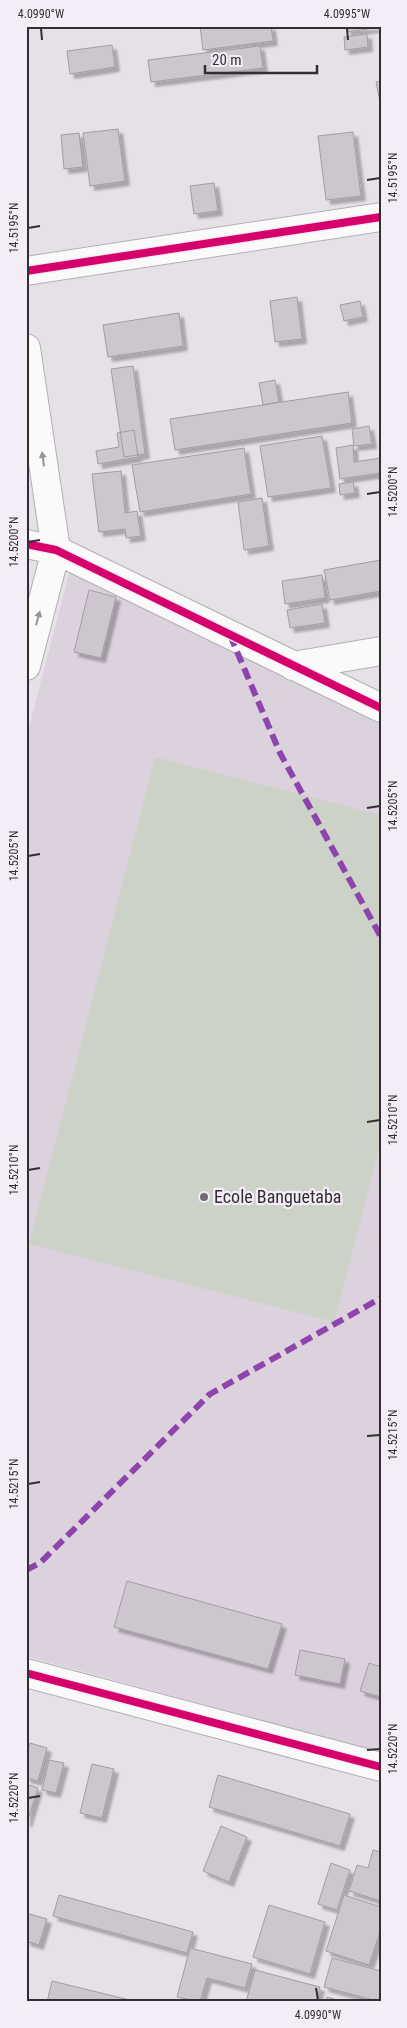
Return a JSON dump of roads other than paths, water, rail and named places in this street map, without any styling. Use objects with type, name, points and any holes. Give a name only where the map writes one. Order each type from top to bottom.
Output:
[{"type":"street","points":[[26,271],[381,217]]},
{"type":"street","points":[[26,348],[56,550],[26,666]]},
{"type":"street","points":[[26,544],[56,550],[381,708]]},
{"type":"street","points":[[293,666],[381,651]]},
{"type":"street","points":[[26,1673],[381,1767]]},
{"type":"place","name":"Ecole Banguetaba","points":[[204,1197]]}]
